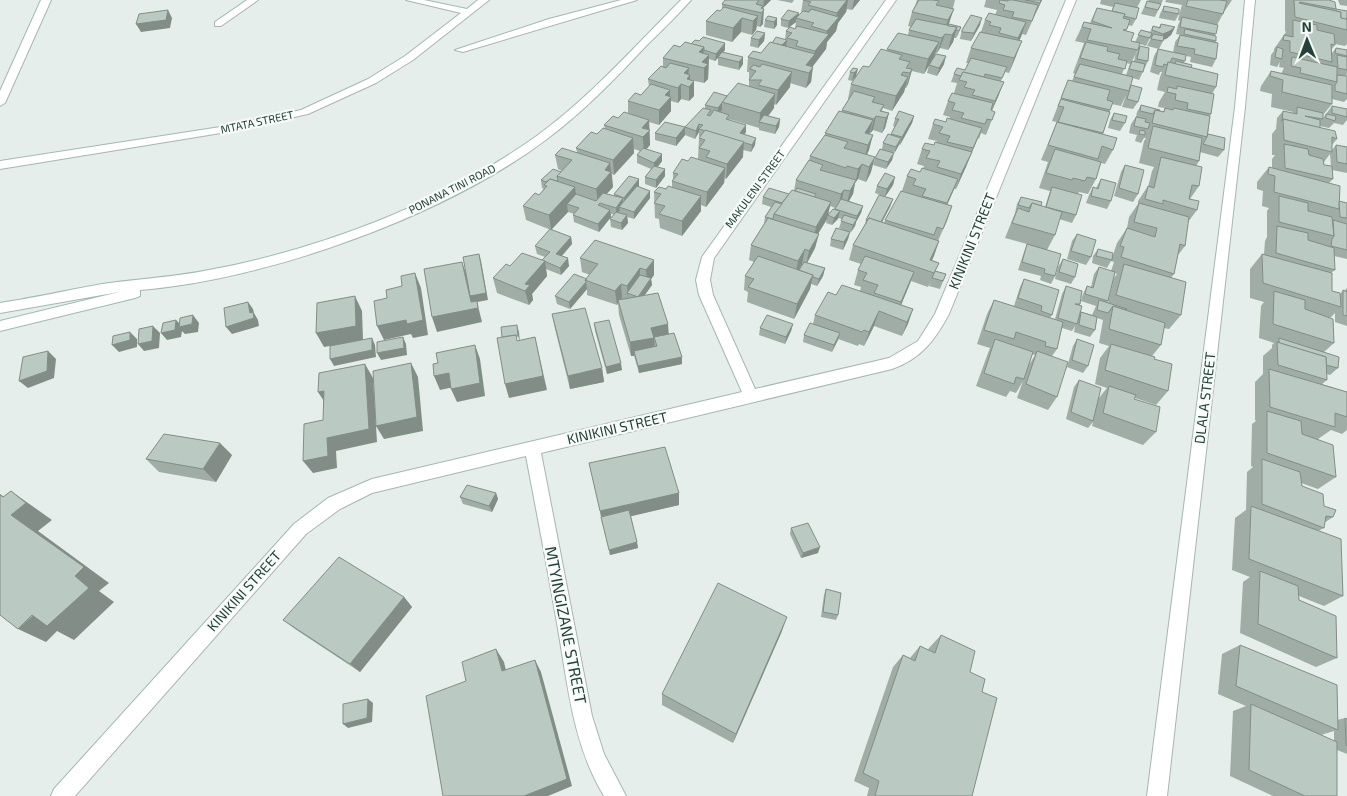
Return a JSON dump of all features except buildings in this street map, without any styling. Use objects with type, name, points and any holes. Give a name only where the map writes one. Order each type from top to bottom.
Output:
[{"type":"street","points":[[0,103],[46,0]]},
{"type":"street","points":[[218,24],[253,0]]},
{"type":"street","points":[[411,0],[468,12]]},
{"type":"street","name":"MTATA STREET","points":[[0,165],[227,129],[304,112],[332,101],[409,58],[484,0]]},
{"type":"street","points":[[460,50],[552,21],[632,0]]},
{"type":"street","name":"PONANA TINI ROAD","points":[[0,326],[111,299],[165,283],[298,253],[405,213],[448,193],[507,161],[543,136],[591,94],[686,0]]},
{"type":"street","name":"MAKULENI STREET","points":[[751,396],[706,295],[703,280],[708,257],[891,0]]},
{"type":"street","name":"KINIKINI STREET","points":[[61,796],[300,529],[329,504],[344,496],[372,486],[892,364],[913,354],[925,344],[942,314],[1070,0]]},
{"type":"street","name":"DLALA STREET","points":[[1157,796],[1240,108],[1250,0]]},
{"type":"street","name":"PONANA TINI ROAD","points":[[0,308],[104,289],[165,283]]},
{"type":"street","name":"MTYINGIZANE STREET","points":[[532,448],[580,700],[593,753],[604,779],[616,796]]}]
